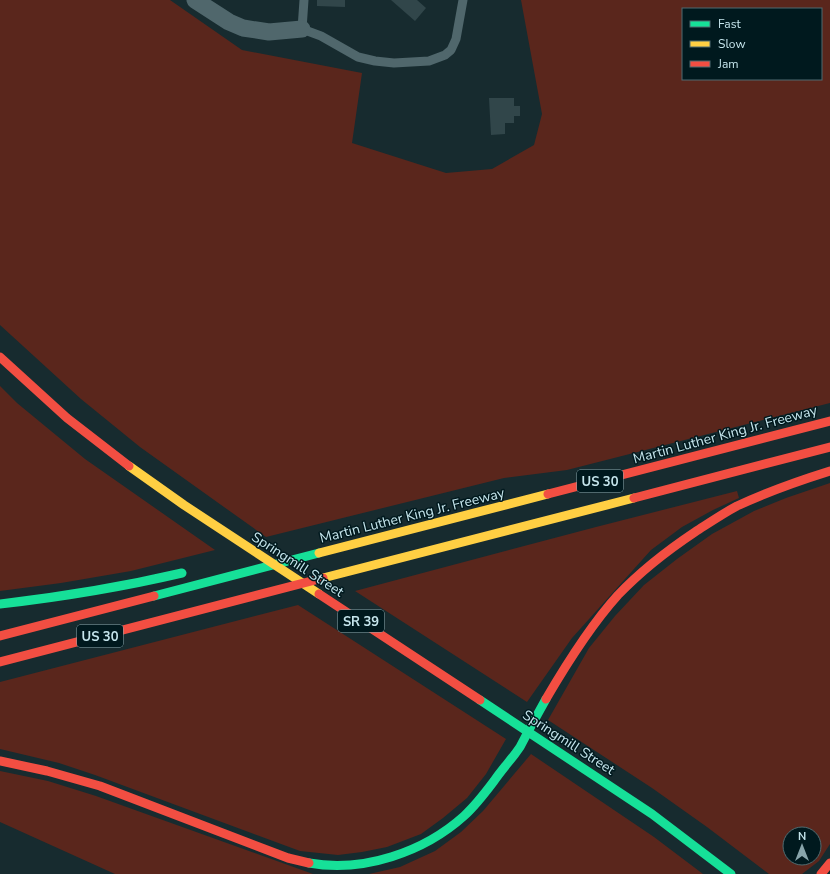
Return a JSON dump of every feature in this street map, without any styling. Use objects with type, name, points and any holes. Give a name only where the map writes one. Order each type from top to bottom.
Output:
[{"type":"main road","name":"Springmill Street","points":[[0,357],[67,418],[119,459],[184,505],[614,788],[652,814],[731,874]]},
{"type":"main road","name":"Martin Luther King Jr. Freeway","points":[[0,636],[830,421]]},
{"type":"main road","name":"US 30","points":[[0,662],[830,447]]},
{"type":"main road","points":[[0,761],[47,771],[100,786],[288,858],[316,864],[344,865],[379,861],[413,848],[443,832],[465,815],[482,796],[519,747],[567,664],[587,633],[614,600],[634,579],[658,559],[711,521],[742,504],[830,471]]},
{"type":"main road","points":[[524,492],[563,490]]},
{"type":"main road","points":[[248,557],[271,551]]},
{"type":"main road","points":[[0,604],[63,596],[156,580],[194,570]]},
{"type":"main road","points":[[821,874],[830,863]]},
{"type":"street","points":[[195,0],[229,22],[243,28],[269,32],[302,29]]},
{"type":"lane","points":[[304,0],[302,29],[322,36],[358,57],[394,63],[429,61],[445,55],[451,50],[456,39],[464,0]]},
{"type":"shaded area","points":[[0,0],[170,0],[242,50],[362,73],[352,143],[446,173],[492,169],[534,145],[542,114],[521,0],[830,0],[830,403],[567,470],[504,478],[266,537],[140,447],[81,399],[0,325]]},
{"type":"shaded area","points":[[0,386],[17,403],[85,459],[215,550],[131,571],[61,583],[0,591]]},
{"type":"shaded area","points":[[830,483],[830,844],[822,856],[822,826],[782,826],[782,866],[812,866],[802,874],[769,874],[652,788],[548,720],[589,648],[615,616],[644,585],[712,534],[754,511]]},
{"type":"shaded area","points":[[737,491],[739,498],[682,527],[651,550],[572,638],[527,702],[355,591],[596,527]]},
{"type":"shaded area","points":[[298,605],[506,739],[486,774],[467,798],[421,834],[387,847],[362,852],[338,855],[300,851],[95,775],[59,763],[0,749],[0,682]]},
{"type":"shaded area","points":[[531,754],[654,837],[703,874],[369,874],[400,867],[435,851],[461,832],[483,811]]},
{"type":"shaded area","points":[[0,771],[48,781],[96,796],[313,874],[115,874],[0,822]]},
{"type":"building","points":[[317,0],[345,0],[345,7],[317,6]]},
{"type":"building","points":[[391,0],[417,0],[426,8],[415,21]]},
{"type":"building","points":[[489,98],[514,98],[514,106],[520,106],[520,116],[514,116],[514,123],[505,123],[505,134],[491,135]]},
{"type":"traffic: fast","points":[[154,596],[319,553]]},
{"type":"traffic: fast","points":[[0,604],[91,591],[182,573]]},
{"type":"traffic: fast","points":[[309,863],[350,865],[392,857],[412,849],[448,829],[464,816],[476,803],[515,754],[546,699]]},
{"type":"traffic: fast","points":[[480,700],[652,814],[731,874]]},
{"type":"traffic: slow","points":[[129,466],[184,505],[319,594]]},
{"type":"traffic: slow","points":[[319,553],[548,494]]},
{"type":"traffic: slow","points":[[323,578],[634,498]]},
{"type":"traffic: jam","points":[[0,357],[67,418],[129,466]]},
{"type":"traffic: jam","points":[[548,494],[830,421]]},
{"type":"traffic: jam","points":[[634,498],[830,447]]},
{"type":"traffic: jam","points":[[546,699],[571,658],[598,619],[618,595],[655,561],[695,532],[737,506],[783,487],[830,471]]},
{"type":"traffic: jam","points":[[0,662],[323,578]]},
{"type":"traffic: jam","points":[[319,594],[480,700]]},
{"type":"traffic: jam","points":[[0,636],[154,596]]},
{"type":"traffic: jam","points":[[0,761],[47,771],[100,786],[288,858],[309,863]]},
{"type":"traffic: jam","points":[[821,874],[830,863]]}]
